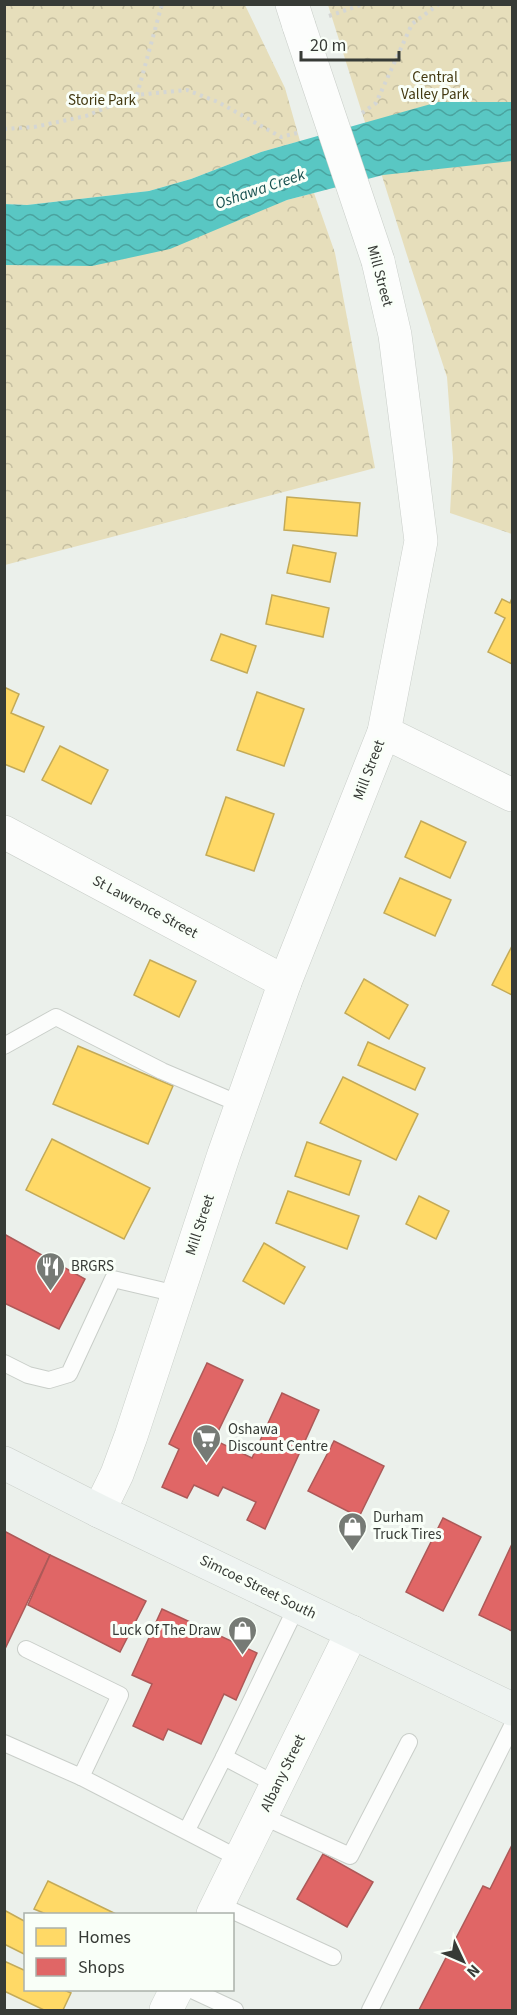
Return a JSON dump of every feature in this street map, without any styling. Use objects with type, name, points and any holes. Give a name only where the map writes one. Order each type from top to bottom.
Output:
[{"type":"main road","name":"Simcoe Street South","points":[[4,1463],[99,1511],[513,1709]]},
{"type":"street","name":"Mill Street","points":[[99,1511],[117,1474],[131,1436],[177,1294],[285,982],[384,732],[421,541],[395,335],[378,261],[295,15]]},
{"type":"street","points":[[384,732],[513,795]]},
{"type":"street","name":"St Lawrence Street","points":[[7,836],[285,982]]},
{"type":"street","name":"Albany Street","points":[[216,1909],[352,1632]]},
{"type":"street","points":[[166,2010],[175,1991]]},
{"type":"lane","points":[[4,1046],[56,1017],[162,1071],[242,1105]]},
{"type":"lane","points":[[4,1363],[28,1375],[49,1380],[69,1374],[113,1279],[177,1294]]},
{"type":"lane","points":[[186,1830],[297,1606]]},
{"type":"lane","points":[[26,1649],[120,1695],[81,1778]]},
{"type":"lane","points":[[370,2010],[513,1726]]},
{"type":"lane","points":[[262,1816],[350,1856],[409,1742]]},
{"type":"lane","points":[[4,1743],[81,1778],[240,1859]]},
{"type":"lane","points":[[224,1757],[277,1785]]},
{"type":"lane","points":[[234,1917],[333,1958]]},
{"type":"lane","points":[[196,1991],[235,2010]]},
{"type":"path","points":[[137,94],[162,4]]},
{"type":"path","points":[[360,114],[376,103],[412,24],[439,4]]},
{"type":"path","points":[[4,129],[34,127],[86,116],[137,94],[187,90],[218,102],[281,137]]},
{"type":"green space","name":"Storie Park","points":[[4,5],[245,5],[285,88],[300,141],[261,152],[191,179],[149,191],[27,205],[5,204]]},
{"type":"green space","name":"Central Valley Park","points":[[328,5],[512,5],[512,534],[450,513],[453,458],[447,377]]},
{"type":"green space","points":[[314,193],[335,253],[375,468],[5,565],[5,265],[92,266]]},
{"type":"water","name":"Oshawa Creek","points":[[438,102],[512,102],[512,161],[383,175],[287,200],[170,249],[92,266],[5,265],[4,204],[27,205],[149,191],[191,179],[261,152]]},
{"type":"building: Homes","points":[[287,497],[360,503],[357,536],[284,530]]},
{"type":"building: Homes","points":[[293,545],[336,553],[330,582],[287,573]]},
{"type":"building: Homes","points":[[272,595],[329,608],[323,637],[266,624]]},
{"type":"building: Homes","points":[[512,598],[512,664],[488,652],[505,618],[495,613],[502,599],[510,603]]},
{"type":"building: Homes","points":[[221,634],[256,646],[247,673],[211,660]]},
{"type":"building: Homes","points":[[4,687],[19,694],[11,713],[44,727],[24,772],[4,764]]},
{"type":"building: Homes","points":[[257,692],[304,709],[284,766],[237,750]]},
{"type":"building: Homes","points":[[60,746],[108,770],[91,804],[42,780]]},
{"type":"building: Homes","points":[[226,797],[274,814],[254,871],[206,855]]},
{"type":"building: Homes","points":[[421,821],[466,842],[450,878],[405,857]]},
{"type":"building: Homes","points":[[400,878],[451,900],[435,936],[384,913]]},
{"type":"building: Homes","points":[[512,946],[512,995],[492,985]]},
{"type":"building: Homes","points":[[150,960],[196,981],[179,1017],[134,995]]},
{"type":"building: Homes","points":[[364,979],[408,1005],[389,1039],[345,1013]]},
{"type":"building: Homes","points":[[368,1042],[425,1068],[415,1090],[358,1065]]},
{"type":"building: Homes","points":[[78,1046],[173,1086],[148,1144],[53,1104]]},
{"type":"building: Homes","points":[[343,1077],[418,1114],[396,1160],[320,1123]]},
{"type":"building: Homes","points":[[52,1139],[150,1188],[124,1239],[26,1190]]},
{"type":"building: Homes","points":[[307,1142],[361,1161],[349,1195],[295,1176]]},
{"type":"building: Homes","points":[[288,1191],[359,1216],[347,1249],[276,1223]]},
{"type":"building: Homes","points":[[419,1196],[449,1211],[436,1239],[406,1224]]},
{"type":"building: Homes","points":[[264,1243],[305,1267],[284,1304],[243,1281]]},
{"type":"building: Homes","points":[[48,1881],[114,1913],[44,1913],[34,1909]]},
{"type":"building: Homes","points":[[4,1910],[24,1921],[24,1954],[4,1944]]},
{"type":"building: Homes","points":[[4,1961],[24,1970],[24,1991],[71,1993],[63,2010],[44,2010],[4,1991]]},
{"type":"building: Shops","points":[[4,1234],[85,1279],[59,1329],[4,1303]]},
{"type":"building: Shops","points":[[207,1363],[243,1380],[214,1440],[252,1458],[282,1393],[319,1410],[265,1529],[247,1520],[256,1502],[223,1487],[218,1496],[194,1485],[187,1498],[162,1487],[179,1449],[169,1444]]},
{"type":"building: Shops","points":[[334,1441],[384,1466],[359,1517],[308,1491]]},
{"type":"building: Shops","points":[[443,1518],[481,1537],[443,1611],[406,1592]]},
{"type":"building: Shops","points":[[4,1531],[50,1555],[4,1651]]},
{"type":"building: Shops","points":[[512,1544],[512,1631],[479,1615]]},
{"type":"building: Shops","points":[[50,1555],[146,1601],[120,1652],[28,1605]]},
{"type":"building: Shops","points":[[162,1609],[257,1653],[236,1700],[224,1694],[201,1744],[168,1729],[163,1740],[133,1726],[152,1684],[132,1675]]},
{"type":"building: Shops","points":[[512,1845],[512,2010],[419,2010],[483,1886],[490,1889]]},
{"type":"building: Shops","points":[[323,1854],[373,1882],[347,1927],[297,1899]]},
{"type":"place","name":"BRGRS","points":[[50,1292]]},
{"type":"place","name":"Oshawa Discount Centre","points":[[207,1464]]},
{"type":"place","name":"Durham Truck Tires","points":[[352,1552]]},
{"type":"place","name":"Luck Of The Draw","points":[[242,1656]]}]
